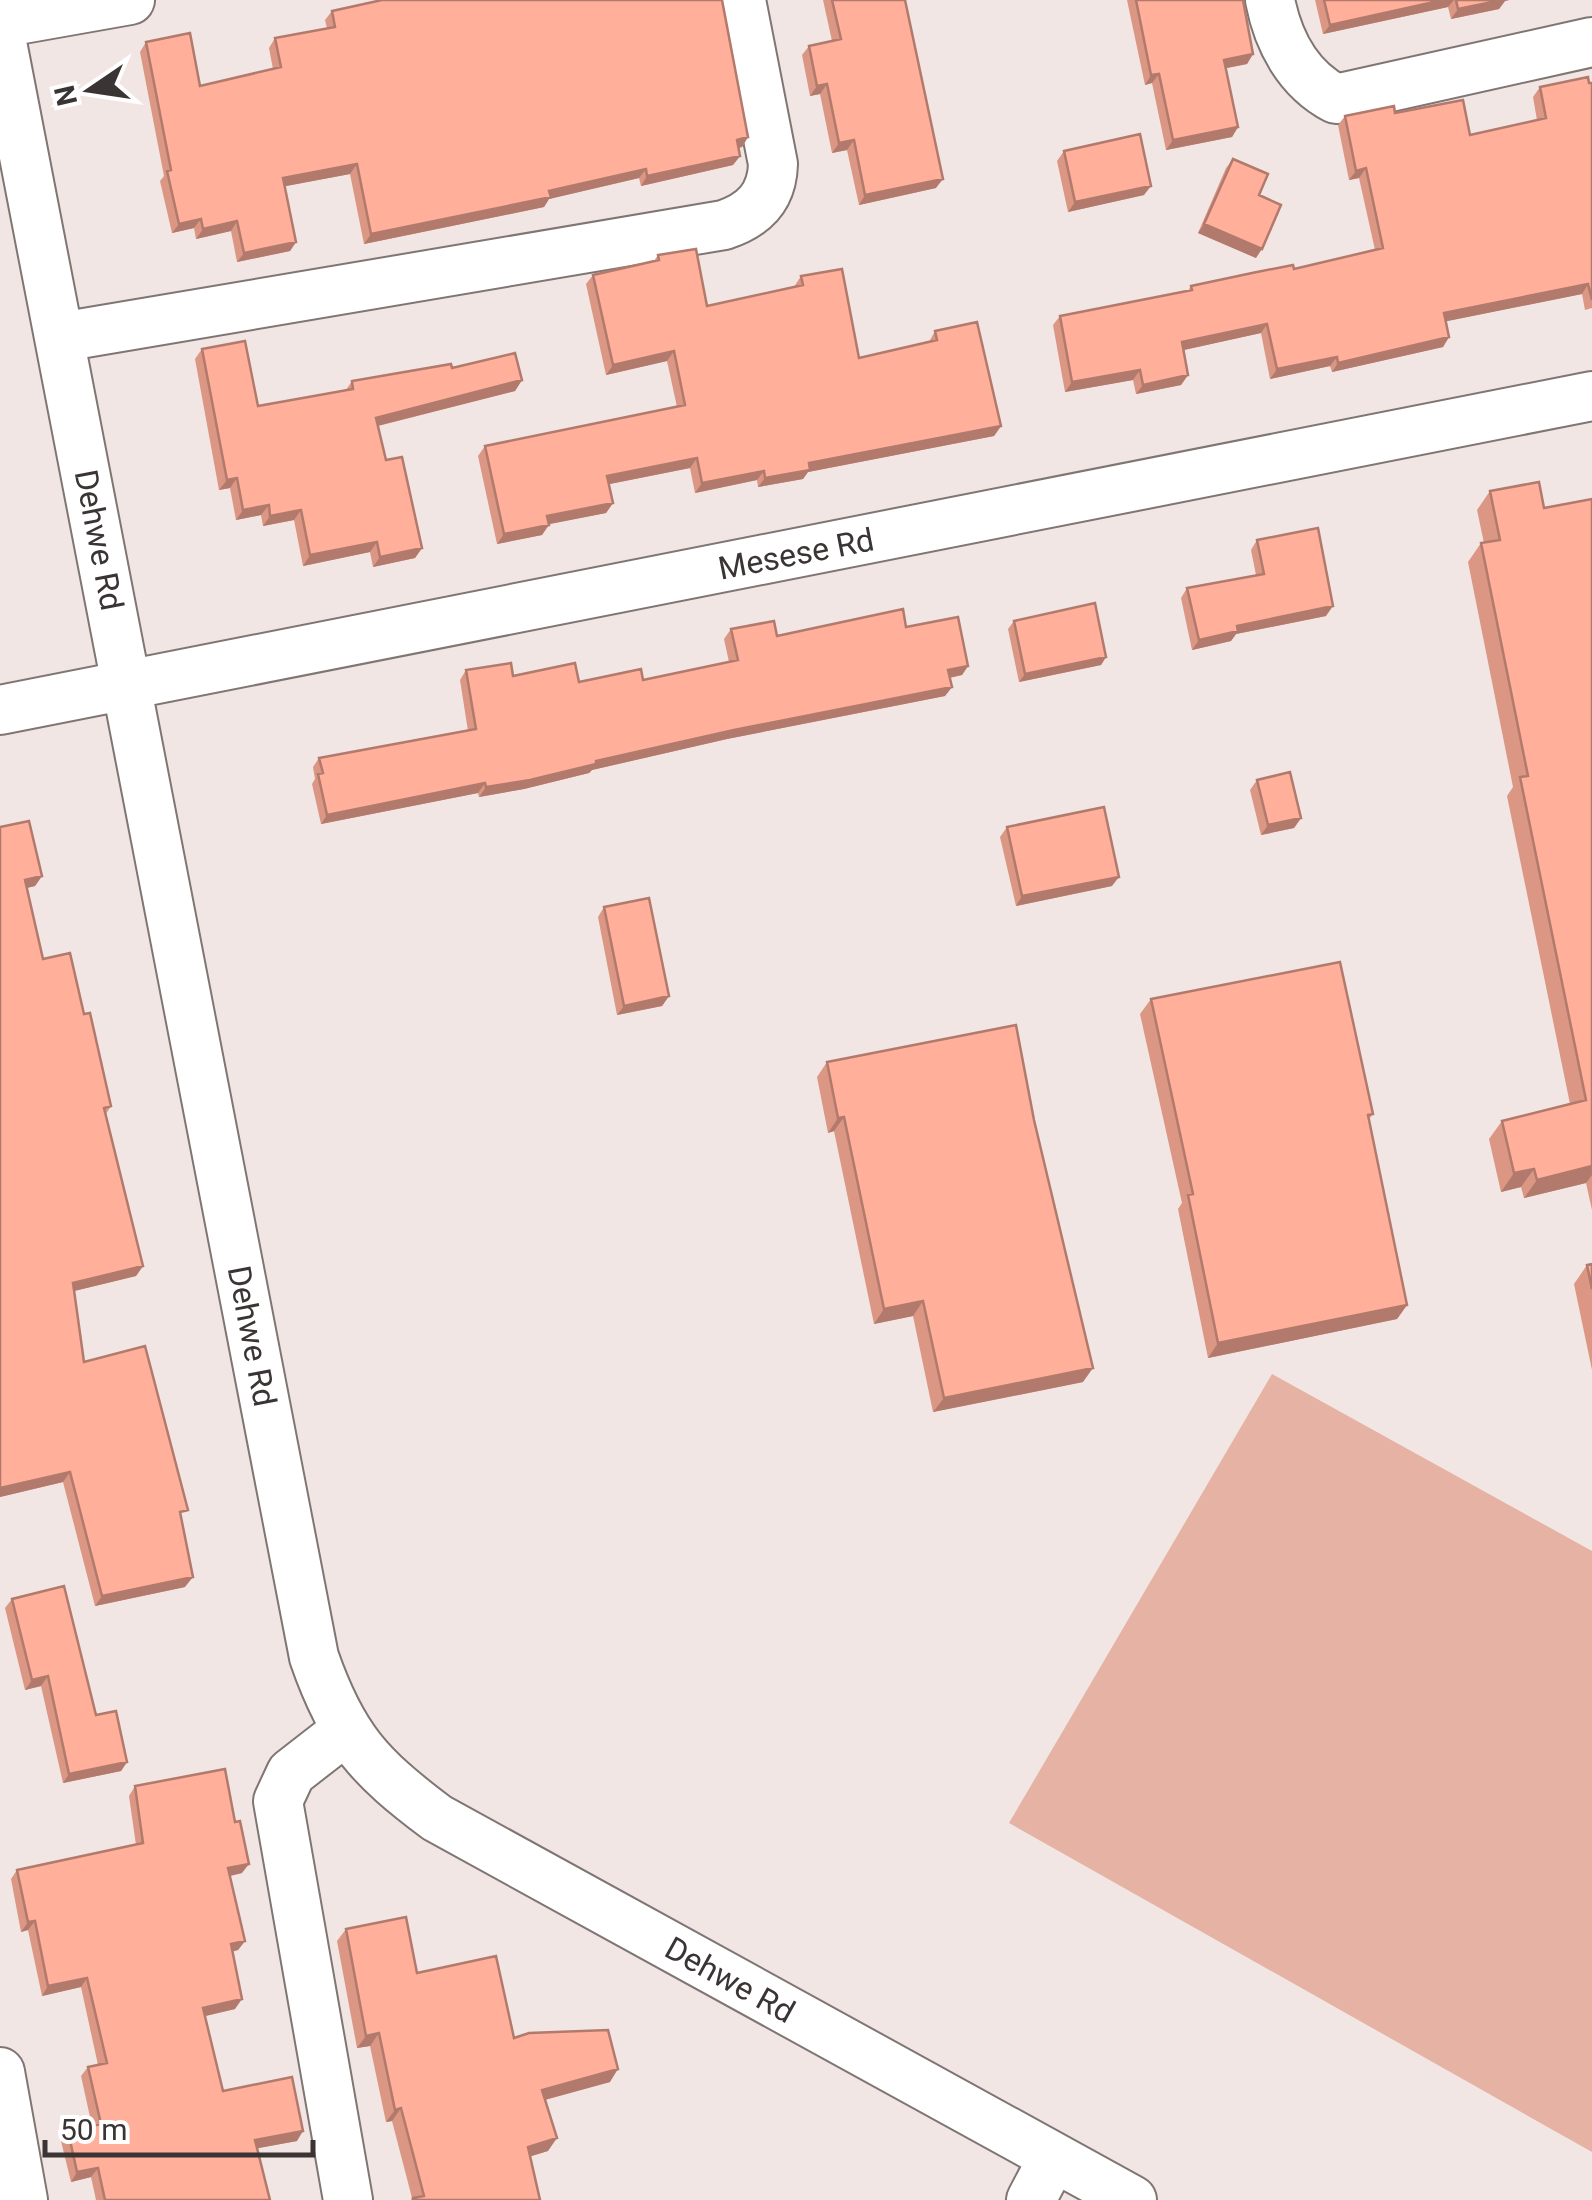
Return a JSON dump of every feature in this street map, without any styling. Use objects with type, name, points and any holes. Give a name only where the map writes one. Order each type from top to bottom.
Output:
[{"type":"street","points":[[0,23],[130,0]]},
{"type":"street","points":[[61,337],[724,225],[743,218],[765,196],[773,179],[774,164],[740,0]]},
{"type":"street","points":[[1270,0],[1285,46],[1300,70],[1316,88],[1336,98],[1592,42]]},
{"type":"street","name":"Dehwe Rd","points":[[0,32],[314,1657],[345,1731],[388,1781],[437,1818],[1132,2200]]},
{"type":"street","name":"Mesese Rd","points":[[0,710],[1592,396]]},
{"type":"street","points":[[345,1731],[290,1773],[278,1802],[348,2200]]},
{"type":"street","points":[[0,2072],[23,2200]]},
{"type":"street","points":[[1030,2200],[1052,2158]]},
{"type":"shaded area","points":[[1272,1374],[1592,1551],[1592,2152],[1009,1823]]},
{"type":"building","points":[[382,0],[722,0],[748,137],[737,140],[740,156],[647,176],[646,169],[549,191],[551,197],[371,234],[357,164],[283,178],[296,242],[244,253],[237,221],[203,229],[201,219],[179,224],[146,42],[190,33],[200,86],[281,67],[275,38],[335,27],[332,11]]},
{"type":"building","points":[[832,0],[905,0],[943,179],[865,195],[854,140],[839,143],[827,84],[817,86],[809,46],[841,39]]},
{"type":"building","points":[[1136,0],[1243,0],[1253,54],[1224,60],[1238,127],[1173,140],[1159,74],[1151,75]]},
{"type":"building","points":[[1324,0],[1443,0],[1330,25]]},
{"type":"building","points":[[1456,0],[1502,0],[1458,9]]},
{"type":"building","points":[[1588,77],[1592,83],[1592,300],[1588,284],[1444,313],[1449,337],[1338,363],[1337,357],[1277,369],[1267,324],[1182,342],[1188,375],[1143,385],[1140,370],[1072,382],[1060,316],[1383,248],[1366,168],[1356,171],[1345,116],[1394,106],[1395,113],[1463,100],[1470,135],[1546,118],[1540,87]]},
{"type":"building","points":[[1140,134],[1151,186],[1075,202],[1064,151]]},
{"type":"building","points":[[1233,159],[1268,174],[1259,195],[1281,205],[1262,249],[1204,224]]},
{"type":"building","points":[[696,249],[707,306],[803,285],[801,276],[842,269],[859,358],[937,340],[935,331],[977,322],[1001,426],[809,463],[810,470],[765,478],[764,471],[702,483],[697,458],[607,476],[613,503],[547,516],[549,525],[504,534],[485,446],[685,405],[674,351],[613,365],[593,275],[659,260],[658,255]]},
{"type":"building","points":[[245,341],[258,406],[353,389],[352,381],[451,364],[452,368],[515,353],[522,380],[376,418],[386,460],[402,457],[422,548],[380,557],[377,542],[310,555],[301,510],[270,516],[269,505],[243,510],[237,478],[227,480],[202,349]]},
{"type":"building","points":[[1539,482],[1544,508],[1592,499],[1592,1166],[1537,1180],[1534,1169],[1514,1173],[1502,1121],[1586,1100],[1520,777],[1528,776],[1481,543],[1500,540],[1490,491]]},
{"type":"building","points":[[1318,528],[1333,606],[1237,626],[1238,631],[1199,640],[1187,588],[1264,574],[1257,540]]},
{"type":"building","points":[[1095,603],[1106,657],[1025,674],[1014,621]]},
{"type":"building","points":[[903,609],[906,627],[958,617],[968,666],[948,670],[952,687],[734,730],[530,780],[486,787],[485,783],[327,815],[318,774],[323,773],[319,758],[476,729],[466,670],[511,663],[513,676],[575,663],[579,682],[641,669],[643,680],[738,660],[731,629],[774,621],[777,636]]},
{"type":"building","points":[[1290,772],[1301,818],[1268,825],[1257,780]]},
{"type":"building","points":[[1104,807],[1119,877],[1022,896],[1007,827]]},
{"type":"building","points":[[29,821],[42,876],[25,880],[43,959],[70,953],[84,1014],[90,1013],[111,1106],[104,1108],[143,1266],[73,1283],[84,1362],[145,1346],[188,1510],[180,1512],[193,1577],[102,1596],[70,1472],[0,1488],[0,827]]},
{"type":"building","points":[[649,898],[669,996],[624,1006],[604,907]]},
{"type":"building","points":[[1340,962],[1373,1114],[1368,1115],[1407,1305],[1218,1343],[1188,1195],[1193,1194],[1151,999]]},
{"type":"building","points":[[1016,1025],[1034,1120],[1093,1368],[944,1398],[923,1301],[884,1309],[844,1117],[838,1118],[827,1062]]},
{"type":"building","points":[[64,1586],[96,1715],[116,1711],[127,1762],[69,1774],[48,1676],[32,1680],[12,1599]]},
{"type":"building","points":[[225,1769],[235,1822],[240,1821],[249,1864],[228,1868],[245,1941],[231,1944],[242,1999],[203,2008],[223,2091],[292,2077],[303,2131],[255,2140],[270,2200],[105,2200],[98,2168],[77,2172],[68,2131],[101,2124],[88,2067],[107,2063],[87,1978],[48,1986],[35,1921],[28,1922],[17,1870],[143,1843],[135,1786]]},
{"type":"building","points":[[406,1917],[417,1973],[496,1956],[514,2038],[529,2033],[608,2030],[618,2069],[542,2090],[557,2138],[528,2147],[540,2200],[413,2200],[424,2196],[401,2108],[395,2110],[379,2033],[366,2036],[346,1929]]}]
